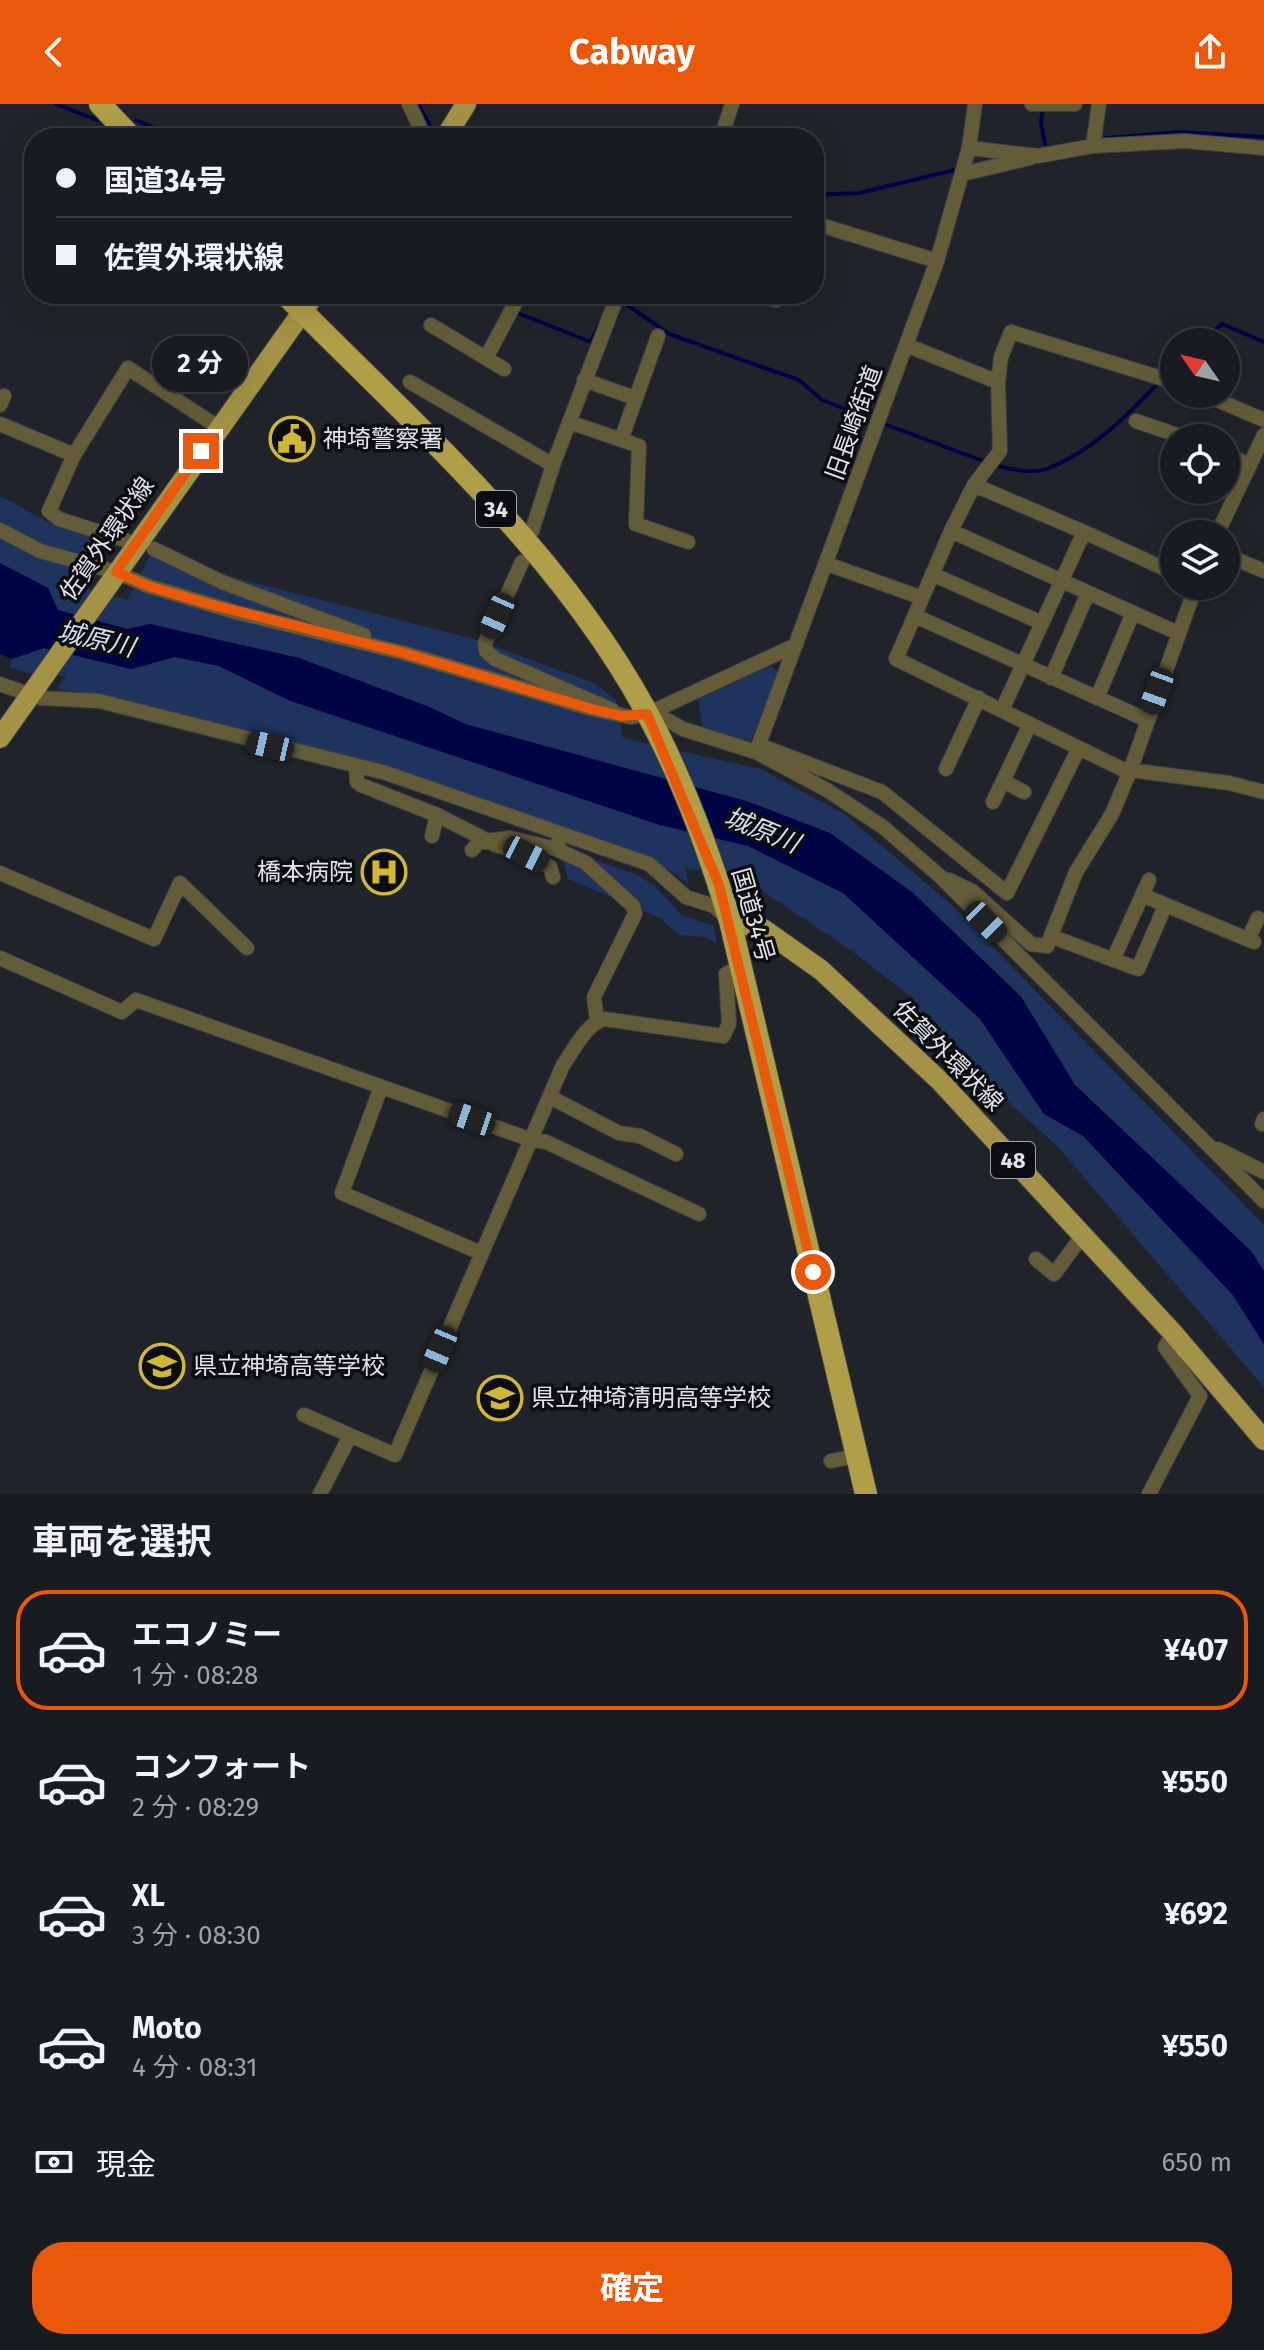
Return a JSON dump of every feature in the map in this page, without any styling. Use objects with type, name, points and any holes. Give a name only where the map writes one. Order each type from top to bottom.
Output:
[{"type":"highway","points":[[100,104],[123,128]]},
{"type":"highway","name":"国道34号","points":[[305,304],[528,544],[604,646],[659,735],[719,885],[730,921],[866,1494]]},
{"type":"main road","points":[[451,128],[466,104]]},
{"type":"main road","name":"佐賀外環状線","points":[[0,738],[218,427],[297,304]]},
{"type":"main road","name":"佐賀外環状線","points":[[730,921],[763,929],[821,970],[969,1126],[1083,1235],[1173,1333],[1264,1440]]},
{"type":"street","points":[[409,104],[420,128]]},
{"type":"street","points":[[724,128],[732,104]]},
{"type":"street","name":"旧長崎街道","points":[[756,752],[937,261],[969,148],[975,104]]},
{"type":"street","points":[[1041,105],[1075,104]]},
{"type":"street","points":[[1093,146],[1099,104]]},
{"type":"street","points":[[962,174],[1093,146],[1185,141],[1264,148]]},
{"type":"street","points":[[969,148],[1038,156]]},
{"type":"street","points":[[824,226],[937,261]]},
{"type":"street","points":[[486,358],[515,304]]},
{"type":"street","points":[[532,531],[553,465],[615,304]]},
{"type":"street","points":[[431,325],[504,369]]},
{"type":"street","points":[[1160,377],[1011,332],[1001,357],[998,382],[1000,451],[974,485],[920,597],[896,659],[1130,771],[1229,783],[1264,792]]},
{"type":"street","points":[[621,440],[658,336]]},
{"type":"street","points":[[906,345],[998,382]]},
{"type":"street","points":[[125,540],[59,519],[49,511],[74,455],[128,368],[218,427]]},
{"type":"street","points":[[584,380],[635,398]]},
{"type":"street","points":[[410,382],[553,465]]},
{"type":"street","points":[[1236,408],[1264,420]]},
{"type":"street","points":[[1136,421],[1160,429]]},
{"type":"street","points":[[569,422],[639,446],[636,524],[688,542]]},
{"type":"street","points":[[0,424],[74,455]]},
{"type":"street","points":[[1224,520],[1264,435]]},
{"type":"street","points":[[1240,461],[1250,465]]},
{"type":"street","points":[[974,485],[1160,567]]},
{"type":"street","points":[[0,530],[40,551],[148,586],[239,613],[404,653],[622,716],[647,714],[796,645]]},
{"type":"street","points":[[951,531],[1178,633]]},
{"type":"street","points":[[1002,710],[1084,532]]},
{"type":"street","points":[[154,549],[222,582],[404,653]]},
{"type":"street","points":[[1240,561],[1264,571]]},
{"type":"street","points":[[522,562],[485,643],[486,651],[495,659],[595,700],[622,716]]},
{"type":"street","points":[[827,564],[920,597]]},
{"type":"street","points":[[932,574],[1042,623]]},
{"type":"street","points":[[1051,678],[1088,593]]},
{"type":"street","points":[[941,877],[972,891],[1031,944],[1047,946],[1076,872],[1112,814],[1130,771],[1191,600]]},
{"type":"street","points":[[1097,698],[1133,613]]},
{"type":"street","points":[[915,616],[1147,720]]},
{"type":"street","points":[[0,684],[31,692],[99,701],[386,773],[559,842],[649,864],[686,897],[714,906],[730,921]]},
{"type":"street","points":[[946,769],[979,698]]},
{"type":"street","points":[[647,714],[756,752],[860,810],[941,877],[1264,1201]]},
{"type":"street","points":[[993,802],[1030,724]]},
{"type":"street","points":[[756,752],[767,748],[882,792],[1007,893],[1079,748]]},
{"type":"street","points":[[356,766],[357,782],[361,785],[437,815],[550,867],[553,877]]},
{"type":"street","points":[[1003,781],[1024,792]]},
{"type":"street","points":[[432,836],[437,815]]},
{"type":"street","points":[[304,1415],[395,1455],[563,1065],[597,1021],[594,997],[635,914],[633,906],[559,842],[510,838],[487,840],[479,842],[472,850]]},
{"type":"street","points":[[0,873],[154,939],[180,883],[247,948]]},
{"type":"street","points":[[1113,960],[1145,888],[1165,906],[1251,940],[1258,918]]},
{"type":"street","points":[[1053,937],[1138,969],[1165,906]]},
{"type":"street","points":[[0,958],[122,1012],[136,1000],[529,1139],[546,1142],[699,1214]]},
{"type":"street","points":[[597,1021],[723,1036],[729,1024],[726,974],[741,966]]},
{"type":"street","points":[[381,1087],[342,1193],[481,1253]]},
{"type":"street","points":[[550,1097],[619,1133],[640,1136],[676,1154]]},
{"type":"street","points":[[1211,1146],[1264,1172]]},
{"type":"street","points":[[1036,1259],[1054,1274],[1083,1235]]},
{"type":"street","points":[[1149,1494],[1200,1396],[1165,1347],[1173,1333]]},
{"type":"street","points":[[320,1494],[350,1436]]},
{"type":"street","points":[[831,1461],[857,1456]]},
{"type":"shaded area","points":[[0,496],[47,522],[112,544],[81,587],[127,600],[150,556],[474,639],[594,683],[616,700],[623,738],[760,769],[843,813],[952,905],[1264,1225],[1264,1271],[1251,1251],[1075,1085],[1021,996],[913,893],[830,833],[746,801],[465,724],[432,708],[299,658],[150,624],[127,629],[58,610],[48,588],[0,563]]},
{"type":"shaded area","points":[[44,648],[131,669],[175,657],[219,666],[288,700],[660,825],[748,846],[843,893],[980,1019],[1044,1114],[1083,1136],[1232,1294],[1264,1344],[1264,1387],[1060,1149],[912,1014],[914,999],[852,951],[740,876],[685,868],[689,884],[651,858],[100,695],[57,689],[66,676],[27,673],[9,667],[12,659]]},
{"type":"shaded area","points":[[770,666],[778,672],[751,741],[703,730],[698,699]]},
{"type":"shaded area","points":[[588,857],[637,875],[655,886],[683,916],[713,925],[717,943],[704,937],[679,935],[660,918],[568,879],[563,860]]},
{"type":"water","name":"城原川","points":[[0,563],[48,588],[58,610],[127,629],[150,624],[299,658],[432,708],[465,724],[746,801],[830,833],[913,893],[1021,997],[1075,1085],[1251,1251],[1264,1271],[1264,1344],[1232,1294],[1083,1136],[1044,1114],[980,1019],[843,893],[748,846],[660,825],[288,700],[219,666],[175,657],[131,669],[44,648],[12,659],[0,654]]},
{"type":"waterway","points":[[56,104],[97,120]]},
{"type":"waterway","points":[[418,104],[431,128]]},
{"type":"waterway","points":[[1043,106],[1041,123],[1045,144]]},
{"type":"waterway","points":[[136,120],[155,128]]},
{"type":"waterway","points":[[1106,138],[1180,132],[1264,137]]},
{"type":"waterway","points":[[824,195],[859,193],[955,170]]},
{"type":"waterway","points":[[619,306],[626,304],[669,334],[799,380],[822,400],[871,419]]},
{"type":"waterway","points":[[515,312],[591,342],[600,323]]},
{"type":"waterway","points":[[1218,328],[1222,324],[1231,328]]},
{"type":"waterway","points":[[1240,332],[1264,342]]},
{"type":"waterway","points":[[994,465],[1036,471],[1067,460],[1117,424],[1160,382]]},
{"type":"waterway","points":[[887,425],[986,462]]},
{"type":"place","name":"神埼警察署","points":[[292,439]]},
{"type":"place","name":"橋本病院","points":[[384,872]]},
{"type":"place","name":"県立神埼高等学校","points":[[162,1366]]},
{"type":"place","name":"県立神埼清明高等学校","points":[[500,1398]]},
{"type":"route","points":[[201,451],[116,572],[148,586],[239,613],[404,653],[592,709],[630,717],[647,714],[659,735],[719,885],[730,921],[813,1272]]}]
